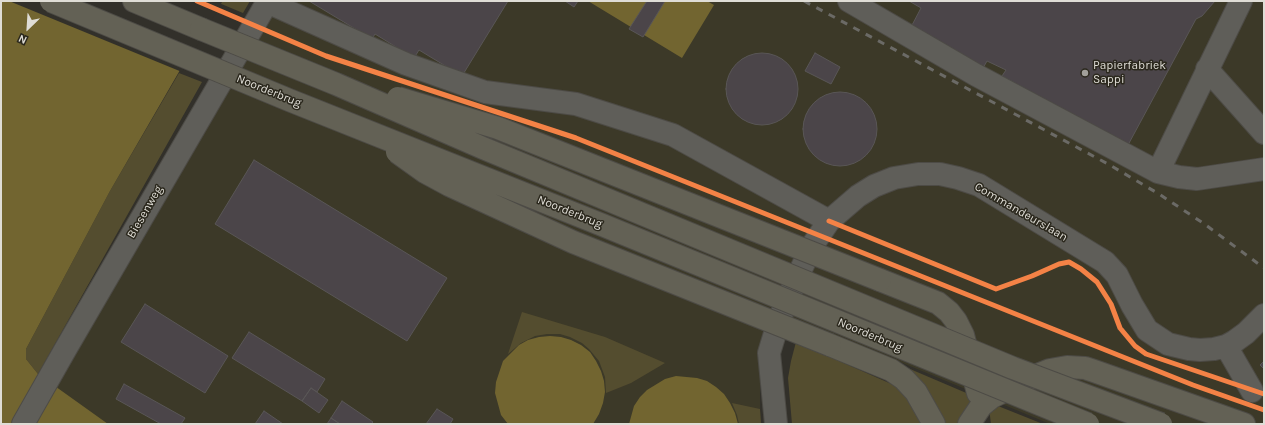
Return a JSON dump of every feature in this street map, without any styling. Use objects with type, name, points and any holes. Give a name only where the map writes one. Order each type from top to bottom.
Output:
[{"type":"main road","name":"Noorderbrug","points":[[51,1],[1088,424]]},
{"type":"main road","name":"Noorderbrug","points":[[134,1],[336,84],[483,148],[1013,368],[1161,424]]},
{"type":"main road","points":[[336,84],[408,101],[498,128],[938,303],[949,312],[956,321],[963,335],[975,376],[978,418]]},
{"type":"main road","points":[[367,131],[426,172],[474,198],[573,242],[891,370],[904,379],[916,392],[934,424]]},
{"type":"main road","points":[[978,418],[992,398],[1026,380],[1050,370],[1067,367],[1085,368],[1244,424]]},
{"type":"street","points":[[849,1],[976,75],[1158,172],[1196,179],[1264,169]]},
{"type":"street","points":[[1158,172],[1241,1]]},
{"type":"street","points":[[268,2],[406,64],[485,92],[576,104],[673,135],[824,229]]},
{"type":"street","name":"Biesenweg","points":[[23,424],[268,2]]},
{"type":"street","points":[[1208,69],[1264,133]]},
{"type":"street","name":"Commandeurslaan","points":[[776,424],[770,353],[779,320],[795,282],[824,229],[858,196],[874,186],[894,178],[918,174],[940,174],[980,185],[1105,262],[1117,275],[1147,330],[1168,344],[1189,349],[1214,349],[1226,346],[1246,333],[1264,315]]},
{"type":"street","points":[[1226,346],[1252,391]]},
{"type":"shaded area","points":[[1,1],[220,1],[110,191],[26,349],[26,359],[38,374],[108,424],[1,424]]},
{"type":"shaded area","points":[[220,1],[250,1],[243,13],[219,3]]},
{"type":"shaded area","points":[[259,1],[1264,1],[1264,424],[1050,424],[835,335],[828,350],[769,327],[760,355],[761,424],[103,424],[67,401],[44,373]]},
{"type":"shaded area","points":[[588,1],[707,1],[714,5],[682,58]]},
{"type":"shaded area","points":[[179,73],[202,82],[38,374],[26,359],[26,349],[110,191]]},
{"type":"shaded area","points":[[522,312],[605,337],[665,363],[631,383],[606,393],[605,377],[599,361],[582,343],[570,337],[560,334],[535,336],[521,343],[508,354]]},
{"type":"shaded area","points":[[550,336],[561,337],[581,345],[590,352],[601,371],[605,392],[599,414],[593,424],[508,424],[501,415],[495,393],[496,382],[503,361],[519,345],[528,340]]},
{"type":"shaded area","points":[[796,342],[896,386],[909,398],[925,424],[792,424],[788,378]]},
{"type":"shaded area","points":[[903,366],[971,395],[973,402],[961,424],[943,424]]},
{"type":"shaded area","points":[[676,376],[697,378],[707,381],[716,387],[724,394],[730,403],[738,424],[629,424],[634,406],[640,397],[647,390],[665,379]]},
{"type":"shaded area","points":[[732,403],[760,409],[761,424],[739,424]]},
{"type":"shaded area","points":[[993,404],[1043,424],[991,424],[989,408]]},
{"type":"pier","points":[[9,1],[219,1],[222,2],[182,72]]},
{"type":"building","points":[[309,1],[508,1],[462,76],[419,50],[414,58],[375,34],[372,39]]},
{"type":"building","points":[[565,1],[578,1],[574,7]]},
{"type":"building","points":[[647,1],[665,1],[643,37],[629,29]]},
{"type":"building","name":"Papierfabriek Sappi","points":[[909,1],[1215,1],[1202,16],[1196,19],[1128,145],[1002,76],[1006,70],[987,61],[983,68],[910,29],[921,8]]},
{"type":"building","points":[[762,53],[782,59],[792,69],[798,89],[792,109],[782,119],[762,125],[742,119],[732,109],[726,89],[732,69],[742,59]]},
{"type":"building","points":[[815,53],[840,67],[831,84],[805,71]]},
{"type":"building","points":[[840,92],[854,95],[866,103],[874,115],[877,129],[874,143],[866,155],[854,163],[840,166],[826,163],[814,155],[806,143],[803,129],[806,115],[814,103],[826,95]]},
{"type":"building","points":[[254,160],[447,278],[407,341],[215,224]]},
{"type":"building","points":[[145,304],[228,356],[205,393],[121,342]]},
{"type":"building","points":[[249,332],[325,379],[317,392],[311,388],[302,401],[232,358]]},
{"type":"building","points":[[1264,361],[1264,369],[1260,365]]},
{"type":"building","points":[[124,384],[185,418],[181,424],[161,424],[116,399]]},
{"type":"building","points":[[311,388],[328,400],[319,413],[302,401]]},
{"type":"building","points":[[342,401],[373,422],[371,424],[340,424],[331,418]]},
{"type":"building","points":[[437,409],[453,419],[450,424],[426,424]]},
{"type":"building","points":[[264,411],[283,424],[255,424]]},
{"type":"building","points":[[331,418],[340,424],[327,424]]},
{"type":"railway","points":[[804,1],[1108,164],[1159,194],[1203,223],[1264,268]]},
{"type":"cycle path","points":[[197,1],[326,56],[576,138],[1193,385],[1264,410]]},
{"type":"cycle path","points":[[829,221],[996,289],[1059,264],[1069,262],[1081,269],[1097,282],[1111,304],[1120,328],[1135,346],[1146,354],[1264,394]]},
{"type":"place","name":"Papierfabriek Sappi","points":[[1085,73]]}]
